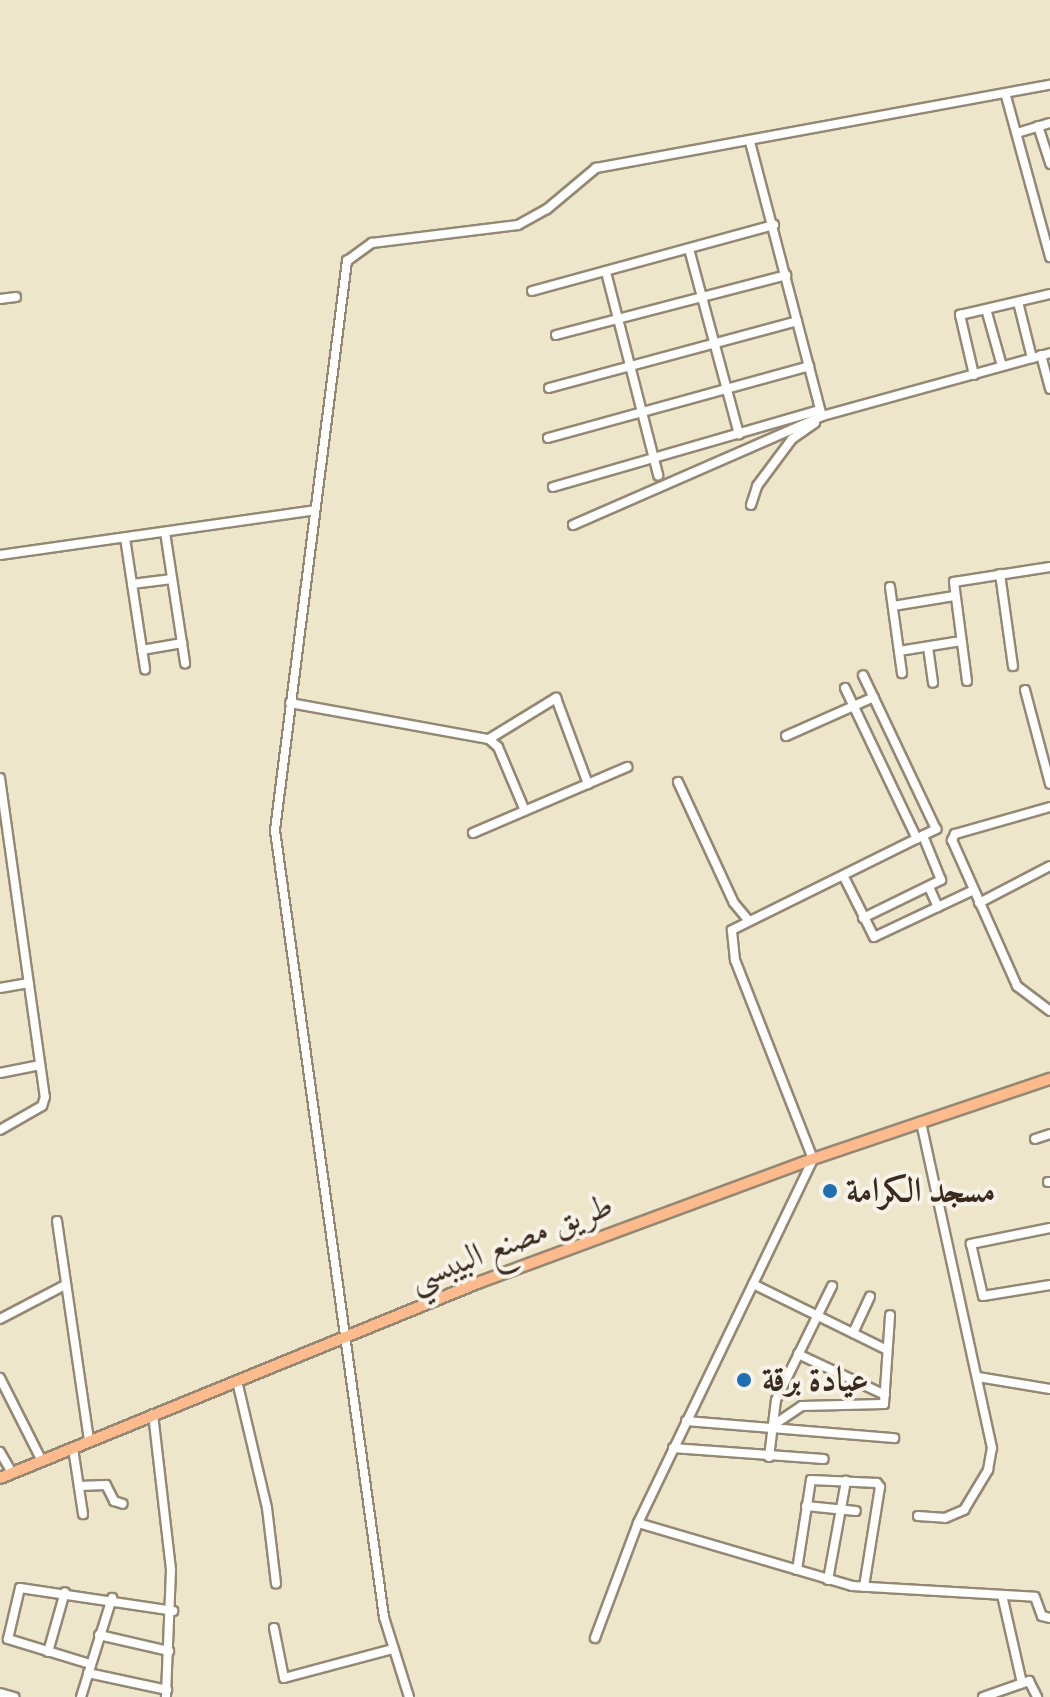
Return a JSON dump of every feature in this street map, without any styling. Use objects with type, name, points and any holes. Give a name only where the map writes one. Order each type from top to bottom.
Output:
[{"type":"main road","name":"طريق مصنع البيبسي","points":[[0,1478],[346,1335],[813,1159],[1050,1079]]},
{"type":"street","points":[[409,1697],[384,1617],[276,840],[290,703],[345,267],[356,251],[372,243],[518,225],[547,209],[593,169],[1006,96],[1050,85]]},
{"type":"street","points":[[1006,96],[1050,257]]},
{"type":"street","points":[[1017,133],[1050,123]]},
{"type":"street","points":[[1038,126],[1050,164]]},
{"type":"street","points":[[750,142],[774,225],[819,415]]},
{"type":"street","points":[[532,291],[774,225]]},
{"type":"street","points":[[689,249],[739,434]]},
{"type":"street","points":[[606,272],[658,475]]},
{"type":"street","points":[[556,335],[786,275]]},
{"type":"street","points":[[974,375],[959,318],[1050,294]]},
{"type":"street","points":[[0,299],[16,297]]},
{"type":"street","points":[[1018,302],[1041,355],[1050,389]]},
{"type":"street","points":[[986,309],[1002,366]]},
{"type":"street","points":[[549,388],[797,321]]},
{"type":"street","points":[[553,487],[653,457],[1041,355]]},
{"type":"street","points":[[548,438],[809,366]]},
{"type":"street","points":[[573,525],[792,432],[819,415]]},
{"type":"street","points":[[751,505],[760,480],[792,432]]},
{"type":"street","points":[[0,555],[315,510]]},
{"type":"street","points":[[165,532],[185,663]]},
{"type":"street","points":[[125,538],[145,669]]},
{"type":"street","points":[[967,681],[954,596],[958,579],[1050,567]]},
{"type":"street","points":[[1000,574],[1013,666]]},
{"type":"street","points":[[132,584],[172,579]]},
{"type":"street","points":[[890,587],[902,673]]},
{"type":"street","points":[[893,606],[954,596]]},
{"type":"street","points":[[899,651],[961,641]]},
{"type":"street","points":[[142,650],[182,643]]},
{"type":"street","points":[[928,647],[933,683]]},
{"type":"street","points":[[595,1638],[638,1523],[813,1159],[735,960],[731,932],[920,838],[936,826],[863,675]]},
{"type":"street","points":[[845,688],[940,877],[929,887],[863,918]]},
{"type":"street","points":[[1025,690],[1050,784]]},
{"type":"street","points":[[786,736],[874,697]]},
{"type":"street","points":[[489,739],[556,698],[588,784]]},
{"type":"street","points":[[290,703],[489,739],[498,747],[525,811]]},
{"type":"street","points":[[473,833],[627,767]]},
{"type":"street","points":[[0,778],[44,1105],[0,1130]]},
{"type":"street","points":[[678,782],[734,903],[749,921]]},
{"type":"street","points":[[1050,807],[952,836],[1017,986],[1050,1011]]},
{"type":"street","points":[[979,903],[1050,866]]},
{"type":"street","points":[[844,877],[863,918],[877,937],[974,890]]},
{"type":"street","points":[[929,887],[938,907]]},
{"type":"street","points":[[0,988],[29,983]]},
{"type":"street","points":[[0,1073],[40,1065]]},
{"type":"street","points":[[918,1516],[959,1513],[988,1470],[991,1442],[921,1122]]},
{"type":"street","points":[[1035,1139],[1050,1134]]},
{"type":"street","points":[[57,1221],[89,1441]]},
{"type":"street","points":[[1050,1228],[971,1244],[983,1296],[1050,1285]]},
{"type":"street","points":[[753,1284],[887,1350]]},
{"type":"street","points":[[0,1319],[65,1285]]},
{"type":"street","points":[[769,1457],[776,1400],[832,1286]]},
{"type":"street","points":[[853,1333],[870,1297]]},
{"type":"street","points":[[774,1426],[802,1406],[880,1407],[885,1395],[890,1315]]},
{"type":"street","points":[[798,1354],[885,1395]]},
{"type":"street","points":[[978,1377],[1050,1389]]},
{"type":"street","points":[[0,1378],[3,1391],[42,1461]]},
{"type":"street","points":[[237,1381],[267,1508],[276,1583]]},
{"type":"street","points":[[153,1414],[173,1611],[166,1693],[8,1639],[12,1611],[23,1586],[112,1598],[173,1611]]},
{"type":"street","points":[[686,1421],[894,1438]]},
{"type":"street","points":[[73,1448],[83,1514]]},
{"type":"street","points":[[673,1448],[824,1459]]},
{"type":"street","points":[[0,1452],[12,1473]]},
{"type":"street","points":[[797,1570],[812,1479],[880,1487],[864,1587]]},
{"type":"street","points":[[828,1580],[846,1481]]},
{"type":"street","points":[[79,1486],[106,1485],[115,1503],[123,1504]]},
{"type":"street","points":[[806,1506],[856,1511]]},
{"type":"street","points":[[638,1523],[828,1580],[864,1587],[1035,1597],[1042,1616],[1050,1618]]},
{"type":"street","points":[[48,1652],[65,1592]]},
{"type":"street","points":[[1002,1595],[1022,1683]]},
{"type":"street","points":[[81,1697],[112,1598]]},
{"type":"street","points":[[274,1628],[281,1676],[288,1679],[393,1649]]},
{"type":"street","points":[[99,1635],[169,1651]]},
{"type":"street","points":[[985,1697],[1022,1683],[1034,1683],[1037,1697]]},
{"type":"street","points":[[0,1693],[14,1697]]},
{"type":"place","name":"مسجد الكرامة","points":[[830,1191]]},
{"type":"place","name":"عيادة برقة","points":[[744,1380]]}]
